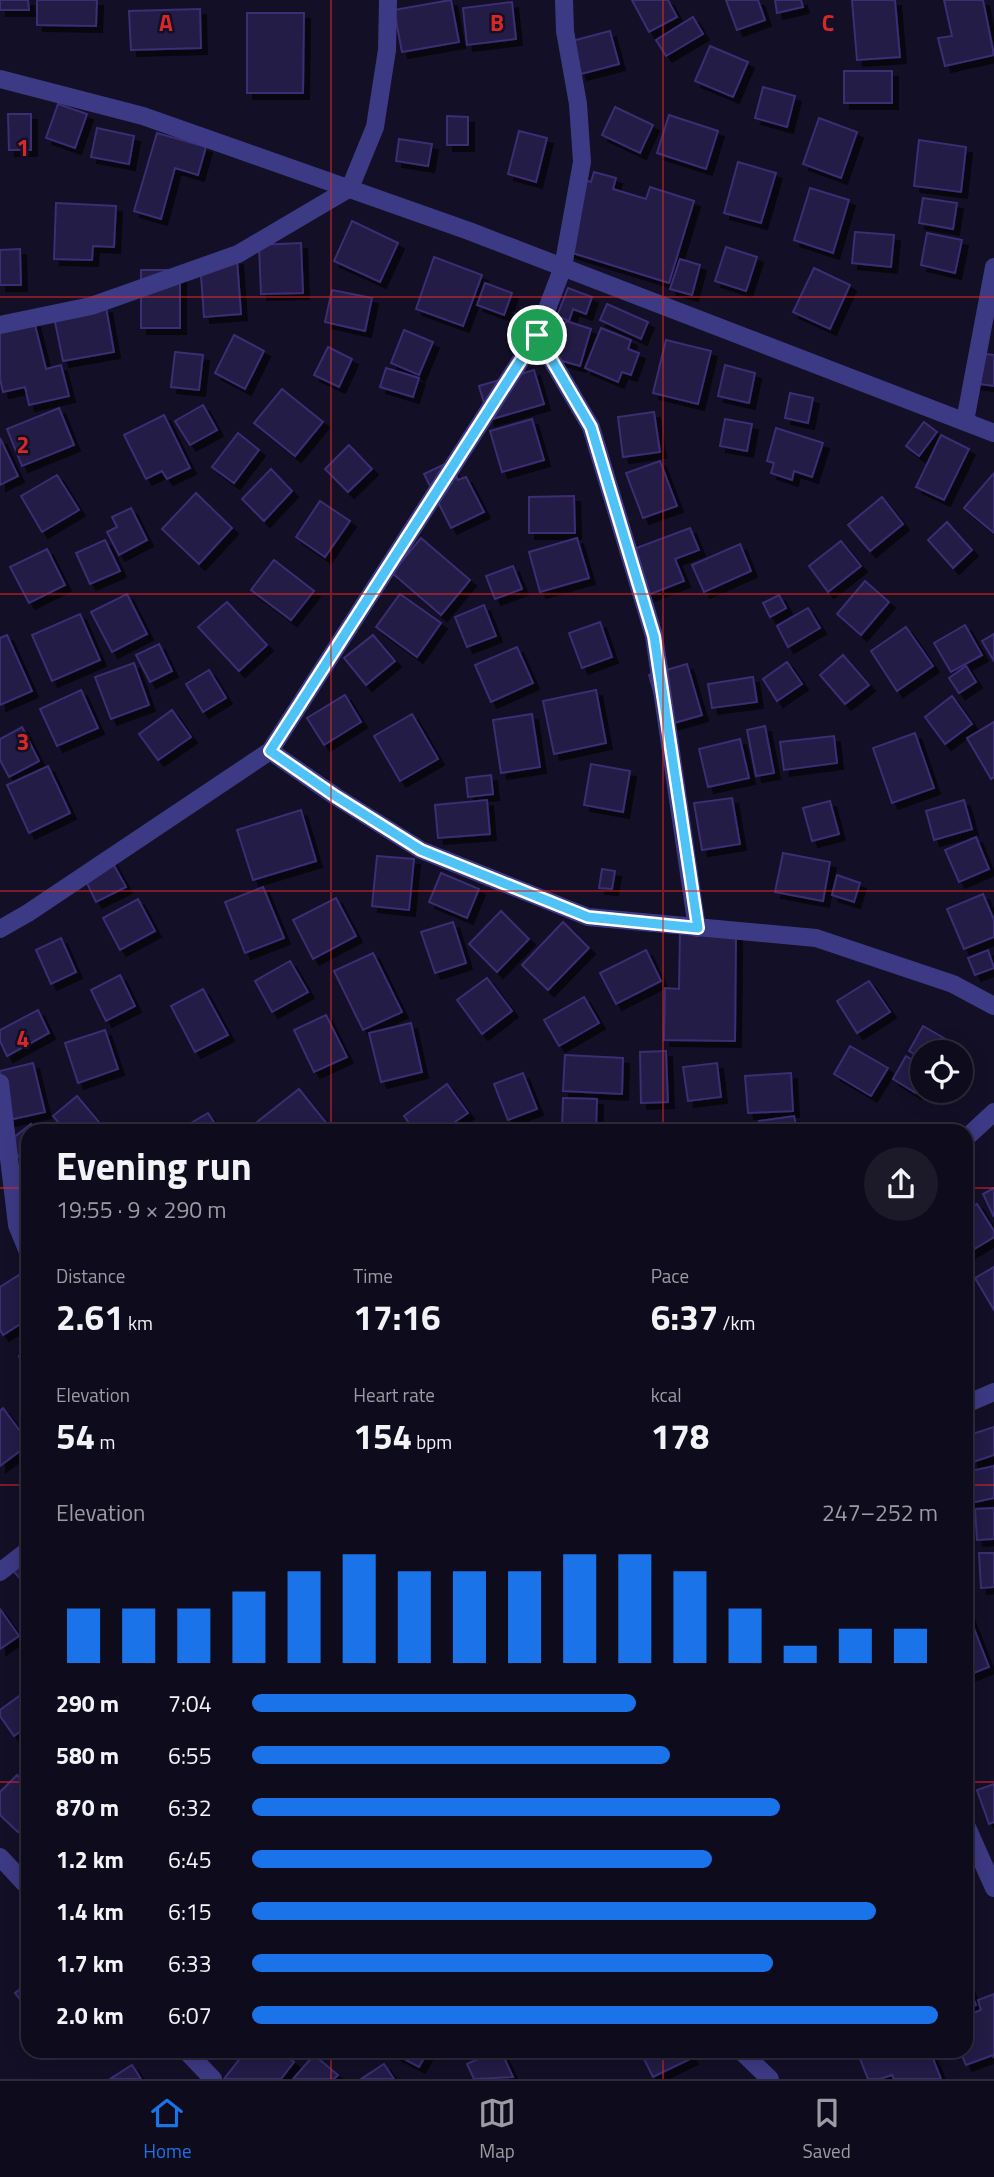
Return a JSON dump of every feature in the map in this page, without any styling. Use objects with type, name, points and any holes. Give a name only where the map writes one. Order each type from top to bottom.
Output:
[{"type":"street","points":[[0,325],[91,306],[238,254],[350,188],[375,127],[387,50],[388,0]]},
{"type":"street","points":[[0,929],[270,751],[537,335],[563,267],[582,162],[578,104],[565,30],[564,0]]},
{"type":"street","points":[[0,79],[144,116],[350,188],[469,231],[994,433]]},
{"type":"street","points":[[965,421],[994,267]]},
{"type":"street","points":[[537,335],[591,427],[654,636],[698,928]]},
{"type":"street","points":[[270,751],[421,850],[588,917],[816,938],[953,984],[994,1006]]},
{"type":"street","points":[[0,1083],[17,1225],[21,1235]]},
{"type":"street","points":[[973,1131],[994,1111]]},
{"type":"street","points":[[973,1401],[994,1392]]},
{"type":"street","points":[[0,1572],[21,1556]]},
{"type":"street","points":[[973,1841],[994,1888]]},
{"type":"street","points":[[0,1857],[21,1880]]},
{"type":"street","points":[[193,2058],[207,2073]]},
{"type":"street","points":[[748,2058],[770,2079]]},
{"type":"building","points":[[0,0],[28,0],[29,10],[0,10]]},
{"type":"building","points":[[37,0],[97,0],[96,26],[37,25]]},
{"type":"building","points":[[451,0],[459,42],[402,52],[394,10]]},
{"type":"building","points":[[632,0],[668,0],[677,17],[649,32]]},
{"type":"building","points":[[726,0],[758,0],[765,20],[737,30]]},
{"type":"building","points":[[775,0],[801,0],[803,7],[777,13]]},
{"type":"building","points":[[852,0],[895,0],[900,57],[857,60]]},
{"type":"building","points":[[944,0],[983,0],[994,55],[945,66],[938,38],[952,36]]},
{"type":"building","points":[[512,2],[516,39],[467,45],[463,8]]},
{"type":"building","points":[[200,9],[201,48],[131,50],[129,11]]},
{"type":"building","points":[[247,13],[304,13],[303,93],[247,93]]},
{"type":"building","points":[[693,17],[703,34],[666,56],[656,40]]},
{"type":"building","points":[[610,31],[619,64],[581,74],[572,41]]},
{"type":"building","points":[[710,46],[748,62],[733,97],[695,81]]},
{"type":"building","points":[[844,71],[892,71],[892,103],[844,103]]},
{"type":"building","points":[[763,87],[795,96],[787,127],[755,118]]},
{"type":"building","points":[[58,104],[87,114],[75,148],[46,138]]},
{"type":"building","points":[[615,107],[653,125],[640,153],[602,135]]},
{"type":"building","points":[[8,114],[31,114],[31,150],[9,150]]},
{"type":"building","points":[[669,115],[718,131],[706,169],[657,153]]},
{"type":"building","points":[[447,116],[468,117],[468,145],[447,145]]},
{"type":"building","points":[[819,118],[857,132],[841,178],[803,164]]},
{"type":"building","points":[[97,128],[134,136],[129,164],[91,157]]},
{"type":"building","points":[[519,131],[547,138],[536,182],[508,174]]},
{"type":"building","points":[[157,133],[206,147],[198,175],[175,168],[161,219],[134,211]]},
{"type":"building","points":[[399,139],[432,144],[428,166],[396,161]]},
{"type":"building","points":[[919,140],[966,147],[961,192],[914,186]]},
{"type":"building","points":[[738,162],[776,173],[761,223],[724,213]]},
{"type":"building","points":[[594,172],[616,178],[613,189],[646,199],[650,187],[694,201],[669,283],[563,250],[585,180],[591,182]]},
{"type":"building","points":[[810,188],[849,200],[833,253],[794,240]]},
{"type":"building","points":[[923,198],[957,203],[953,229],[919,223]]},
{"type":"building","points":[[56,203],[116,206],[114,247],[93,246],[92,260],[54,259]]},
{"type":"building","points":[[352,221],[398,243],[380,282],[334,261]]},
{"type":"building","points":[[855,232],[894,235],[891,267],[852,263]]},
{"type":"building","points":[[927,233],[962,240],[955,273],[921,265]]},
{"type":"building","points":[[301,243],[303,293],[261,294],[259,245]]},
{"type":"building","points":[[726,247],[757,257],[746,291],[715,281]]},
{"type":"building","points":[[20,249],[21,285],[0,285],[0,250]]},
{"type":"building","points":[[434,257],[482,275],[463,326],[416,309]]},
{"type":"building","points":[[237,259],[241,314],[204,317],[200,262]]},
{"type":"building","points":[[680,259],[700,265],[692,295],[670,289]]},
{"type":"building","points":[[814,268],[850,285],[830,329],[793,312]]},
{"type":"building","points":[[141,270],[180,270],[180,328],[141,328]]},
{"type":"building","points":[[485,283],[512,293],[504,315],[477,305]]},
{"type":"building","points":[[568,288],[592,297],[586,314],[573,309],[569,321],[557,316]]},
{"type":"building","points":[[332,290],[372,298],[365,331],[325,322]]},
{"type":"building","points":[[607,304],[648,322],[641,339],[600,320]]},
{"type":"building","points":[[106,307],[114,352],[63,361],[54,317]]},
{"type":"building","points":[[34,321],[46,369],[61,365],[69,396],[29,405],[25,387],[3,392],[0,379],[0,329]]},
{"type":"building","points":[[566,321],[591,329],[580,366],[555,359]]},
{"type":"building","points":[[601,328],[631,340],[628,349],[639,353],[631,375],[622,372],[618,382],[585,368]]},
{"type":"building","points":[[404,330],[433,342],[419,375],[391,363]]},
{"type":"building","points":[[234,335],[264,351],[245,389],[215,373]]},
{"type":"building","points":[[666,340],[711,351],[698,404],[653,393]]},
{"type":"building","points":[[328,347],[352,359],[339,387],[314,375]]},
{"type":"building","points":[[175,352],[203,355],[199,390],[171,387]]},
{"type":"building","points":[[976,353],[994,355],[994,386],[972,383]]},
{"type":"building","points":[[725,365],[755,373],[749,403],[718,396]]},
{"type":"building","points":[[386,368],[419,378],[413,397],[380,387]]},
{"type":"building","points":[[534,370],[544,404],[489,420],[479,386]]},
{"type":"building","points":[[282,389],[323,422],[295,456],[254,423]]},
{"type":"building","points":[[790,393],[813,398],[808,423],[785,418]]},
{"type":"building","points":[[203,405],[217,430],[190,445],[175,421]]},
{"type":"building","points":[[59,408],[74,445],[22,466],[7,429]]},
{"type":"building","points":[[654,412],[660,452],[623,457],[618,417]]},
{"type":"building","points":[[164,415],[190,468],[167,479],[162,471],[146,479],[124,435]]},
{"type":"building","points":[[532,419],[544,460],[502,472],[490,431]]},
{"type":"building","points":[[725,419],[752,424],[747,451],[720,446]]},
{"type":"building","points":[[924,422],[937,432],[919,456],[906,446]]},
{"type":"building","points":[[776,428],[823,443],[812,477],[794,471],[792,480],[771,473],[774,463],[767,461]]},
{"type":"building","points":[[238,433],[259,450],[234,483],[212,467]]},
{"type":"building","points":[[941,435],[969,449],[944,500],[916,487]]},
{"type":"building","points":[[0,438],[18,476],[0,485]]},
{"type":"building","points":[[349,445],[372,469],[348,492],[325,469]]},
{"type":"building","points":[[660,461],[677,506],[643,518],[626,473]]},
{"type":"building","points":[[449,462],[458,480],[466,477],[484,512],[451,528],[424,474]]},
{"type":"building","points":[[271,469],[292,491],[264,521],[242,499]]},
{"type":"building","points":[[994,473],[994,533],[964,508]]},
{"type":"building","points":[[57,475],[79,510],[42,532],[21,496]]},
{"type":"building","points":[[196,493],[232,528],[199,564],[162,529]]},
{"type":"building","points":[[574,496],[575,533],[529,533],[529,497]]},
{"type":"building","points":[[882,497],[903,524],[870,551],[848,525]]},
{"type":"building","points":[[320,501],[350,521],[325,557],[296,537]]},
{"type":"building","points":[[131,508],[147,540],[119,555],[107,532],[117,527],[112,517]]},
{"type":"building","points":[[947,522],[972,550],[953,568],[928,540]]},
{"type":"building","points":[[690,528],[699,550],[675,559],[684,581],[648,595],[631,550]]},
{"type":"building","points":[[421,538],[470,580],[441,615],[392,573]]},
{"type":"building","points":[[577,538],[589,578],[540,592],[529,552]]},
{"type":"building","points":[[105,540],[120,571],[90,584],[76,553]]},
{"type":"building","points":[[841,541],[861,566],[828,592],[809,566]]},
{"type":"building","points":[[740,544],[751,571],[704,592],[692,565]]},
{"type":"building","points":[[47,549],[65,585],[29,603],[10,567]]},
{"type":"building","points":[[274,560],[314,591],[291,620],[251,590]]},
{"type":"building","points":[[513,566],[522,589],[495,599],[486,576]]},
{"type":"building","points":[[865,581],[889,602],[861,635],[837,614]]},
{"type":"building","points":[[127,594],[147,634],[112,652],[91,612]]},
{"type":"building","points":[[400,594],[441,623],[417,657],[376,627]]},
{"type":"building","points":[[779,595],[786,608],[770,617],[763,603]]},
{"type":"building","points":[[227,602],[267,645],[239,671],[198,627]]},
{"type":"building","points":[[484,605],[496,636],[467,647],[455,617]]},
{"type":"building","points":[[808,608],[820,628],[788,647],[777,626]]},
{"type":"building","points":[[80,614],[100,660],[52,681],[32,635]]},
{"type":"building","points":[[600,622],[612,657],[582,668],[569,633]]},
{"type":"building","points":[[965,625],[982,655],[951,672],[934,643]]},
{"type":"building","points":[[906,627],[933,666],[897,691],[871,651]]},
{"type":"building","points":[[994,634],[994,661],[982,641]]},
{"type":"building","points":[[7,635],[32,691],[0,705],[0,638]]},
{"type":"building","points":[[373,635],[395,661],[366,685],[344,658]]},
{"type":"building","points":[[159,644],[172,671],[150,682],[136,655]]},
{"type":"building","points":[[517,647],[533,683],[491,702],[475,665]]},
{"type":"building","points":[[843,655],[869,685],[845,704],[820,675]]},
{"type":"building","points":[[787,662],[802,684],[777,701],[763,679]]},
{"type":"building","points":[[134,663],[149,705],[111,719],[95,677]]},
{"type":"building","points":[[687,664],[702,715],[664,726],[649,675]]},
{"type":"building","points":[[966,666],[976,682],[959,693],[949,678]]},
{"type":"building","points":[[209,670],[226,698],[203,712],[186,684]]},
{"type":"building","points":[[753,677],[757,702],[712,708],[708,684]]},
{"type":"building","points":[[81,690],[98,728],[57,746],[40,709]]},
{"type":"building","points":[[596,690],[606,743],[554,754],[543,701]]},
{"type":"building","points":[[345,695],[361,722],[324,745],[307,718]]},
{"type":"building","points":[[952,696],[972,724],[945,744],[925,717]]},
{"type":"building","points":[[172,710],[191,737],[158,760],[139,734]]},
{"type":"building","points":[[412,714],[438,759],[400,781],[374,736]]},
{"type":"building","points":[[532,714],[540,767],[501,773],[493,720]]},
{"type":"building","points":[[994,722],[994,777],[991,779],[967,738]]},
{"type":"building","points":[[765,726],[774,773],[756,776],[747,730]]},
{"type":"building","points":[[22,727],[39,761],[9,777],[0,760],[0,739]]},
{"type":"building","points":[[915,733],[934,788],[892,803],[873,748]]},
{"type":"building","points":[[834,736],[837,763],[784,770],[780,742]]},
{"type":"building","points":[[740,739],[749,778],[708,787],[699,749]]},
{"type":"building","points":[[591,764],[630,771],[623,812],[584,805]]},
{"type":"building","points":[[48,766],[70,813],[29,833],[7,785]]},
{"type":"building","points":[[491,775],[493,794],[468,797],[466,778]]},
{"type":"building","points":[[732,798],[740,844],[702,850],[694,803]]},
{"type":"building","points":[[487,800],[490,834],[438,838],[435,805]]},
{"type":"building","points":[[964,800],[972,829],[934,840],[926,811]]},
{"type":"building","points":[[830,801],[839,834],[812,841],[803,808]]},
{"type":"building","points":[[301,810],[316,861],[253,880],[237,830]]},
{"type":"building","points":[[976,837],[989,869],[959,882],[945,850]]},
{"type":"building","points":[[783,853],[830,862],[823,901],[775,892]]},
{"type":"building","points":[[377,856],[414,859],[409,910],[372,906]]},
{"type":"building","points":[[110,858],[126,887],[96,902],[82,873]]},
{"type":"building","points":[[602,869],[615,871],[612,889],[599,888]]},
{"type":"building","points":[[441,873],[479,889],[467,918],[429,902]]},
{"type":"building","points":[[837,875],[860,883],[854,902],[832,895]]},
{"type":"building","points":[[263,887],[284,938],[245,953],[225,902]]},
{"type":"building","points":[[983,894],[994,920],[994,937],[964,949],[947,909]]},
{"type":"building","points":[[336,898],[356,936],[313,959],[293,920]]},
{"type":"building","points":[[138,899],[155,931],[120,950],[103,918]]},
{"type":"building","points":[[501,911],[529,939],[497,972],[469,944]]},
{"type":"building","points":[[453,922],[466,963],[435,973],[421,932]]},
{"type":"building","points":[[563,922],[589,948],[548,990],[522,965]]},
{"type":"building","points":[[680,933],[736,934],[735,1041],[664,1040],[665,988],[679,989]]},
{"type":"building","points":[[61,938],[76,972],[51,984],[36,950]]},
{"type":"building","points":[[646,950],[661,981],[616,1004],[600,973]]},
{"type":"building","points":[[988,950],[994,968],[975,975],[968,958]]},
{"type":"building","points":[[373,953],[402,1012],[363,1030],[334,971]]},
{"type":"building","points":[[290,961],[308,992],[272,1012],[255,981]]},
{"type":"building","points":[[120,975],[135,1006],[106,1021],[91,990]]},
{"type":"building","points":[[487,978],[512,1011],[482,1034],[457,1000]]},
{"type":"building","points":[[869,981],[890,1012],[857,1033],[837,1001]]},
{"type":"building","points":[[203,989],[228,1035],[195,1052],[171,1006]]},
{"type":"building","points":[[584,997],[599,1023],[559,1046],[544,1020]]},
{"type":"building","points":[[38,1010],[49,1033],[7,1056],[0,1041],[0,1030]]},
{"type":"building","points":[[326,1015],[347,1057],[314,1072],[294,1030]]},
{"type":"building","points":[[411,1023],[422,1072],[381,1082],[369,1033]]},
{"type":"building","points":[[923,1026],[947,1040],[915,1040]]},
{"type":"building","points":[[105,1030],[118,1069],[78,1083],[65,1043]]},
{"type":"building","points":[[850,1046],[888,1068],[871,1096],[834,1074]]},
{"type":"building","points":[[666,1051],[668,1102],[641,1103],[640,1052]]},
{"type":"building","points":[[565,1055],[623,1058],[622,1094],[563,1091]]},
{"type":"building","points":[[906,1056],[910,1058],[910,1089],[893,1079]]},
{"type":"building","points":[[33,1063],[45,1112],[9,1120],[0,1071]]},
{"type":"building","points":[[717,1063],[721,1097],[688,1101],[683,1067]]},
{"type":"building","points":[[523,1073],[537,1109],[508,1120],[494,1084]]},
{"type":"building","points":[[791,1073],[793,1111],[748,1113],[745,1076]]},
{"type":"building","points":[[447,1084],[468,1113],[452,1124],[410,1124],[404,1116]]},
{"type":"building","points":[[299,1089],[327,1124],[255,1124]]},
{"type":"building","points":[[77,1096],[99,1122],[60,1124],[53,1116]]},
{"type":"building","points":[[563,1098],[597,1099],[596,1124],[562,1124]]},
{"type":"building","points":[[208,1113],[215,1124],[189,1124]]},
{"type":"building","points":[[794,1116],[796,1124],[760,1124],[759,1121]]},
{"type":"building","points":[[21,1132],[21,1160],[8,1142]]},
{"type":"building","points":[[994,1188],[994,1217],[983,1194]]},
{"type":"building","points":[[977,1204],[994,1231],[994,1237],[973,1250],[973,1207]]},
{"type":"building","points":[[994,1267],[994,1310],[975,1278]]},
{"type":"building","points":[[19,1275],[21,1278],[21,1323],[3,1335],[0,1330],[0,1287]]},
{"type":"building","points":[[3,1408],[21,1432],[21,1450],[0,1466],[0,1411]]},
{"type":"building","points":[[994,1427],[994,1455],[973,1462],[973,1434]]},
{"type":"building","points":[[994,1466],[994,1498],[973,1502],[973,1470]]},
{"type":"building","points":[[994,1508],[994,1539],[977,1540],[975,1509]]},
{"type":"building","points":[[979,1553],[994,1553],[994,1587],[981,1588]]},
{"type":"building","points":[[21,1559],[21,1580],[10,1567]]},
{"type":"building","points":[[0,1609],[19,1636],[0,1649]]},
{"type":"building","points":[[973,1626],[989,1667],[973,1673]]},
{"type":"building","points":[[21,1695],[21,1731],[14,1736],[0,1716],[0,1710]]},
{"type":"building","points":[[17,1775],[21,1779],[21,1829],[18,1832],[0,1815],[0,1792]]},
{"type":"building","points":[[994,1784],[994,1822],[989,1824],[977,1790]]},
{"type":"building","points":[[21,1988],[21,2001],[15,1993]]},
{"type":"building","points":[[994,1994],[994,2058],[993,2055],[966,2065],[963,2058],[973,2058],[973,2013],[981,2010],[978,2000]]},
{"type":"building","points":[[240,2058],[289,2058],[294,2062],[281,2079],[224,2079]]},
{"type":"building","points":[[311,2058],[318,2058],[338,2075],[334,2079],[293,2079]]},
{"type":"building","points":[[402,2058],[424,2058],[419,2067]]},
{"type":"building","points":[[480,2058],[504,2058],[513,2077],[474,2079],[467,2064]]},
{"type":"building","points":[[644,2058],[692,2058],[653,2077]]},
{"type":"building","points":[[860,2058],[933,2058],[941,2079],[894,2079],[892,2075],[868,2079]]},
{"type":"building","points":[[384,2064],[394,2079],[361,2079]]},
{"type":"building","points":[[132,2065],[141,2079],[110,2079]]},
{"type":"route","points":[[537,335],[591,427],[654,636],[698,928],[588,917],[421,850],[270,751],[537,335]]}]
